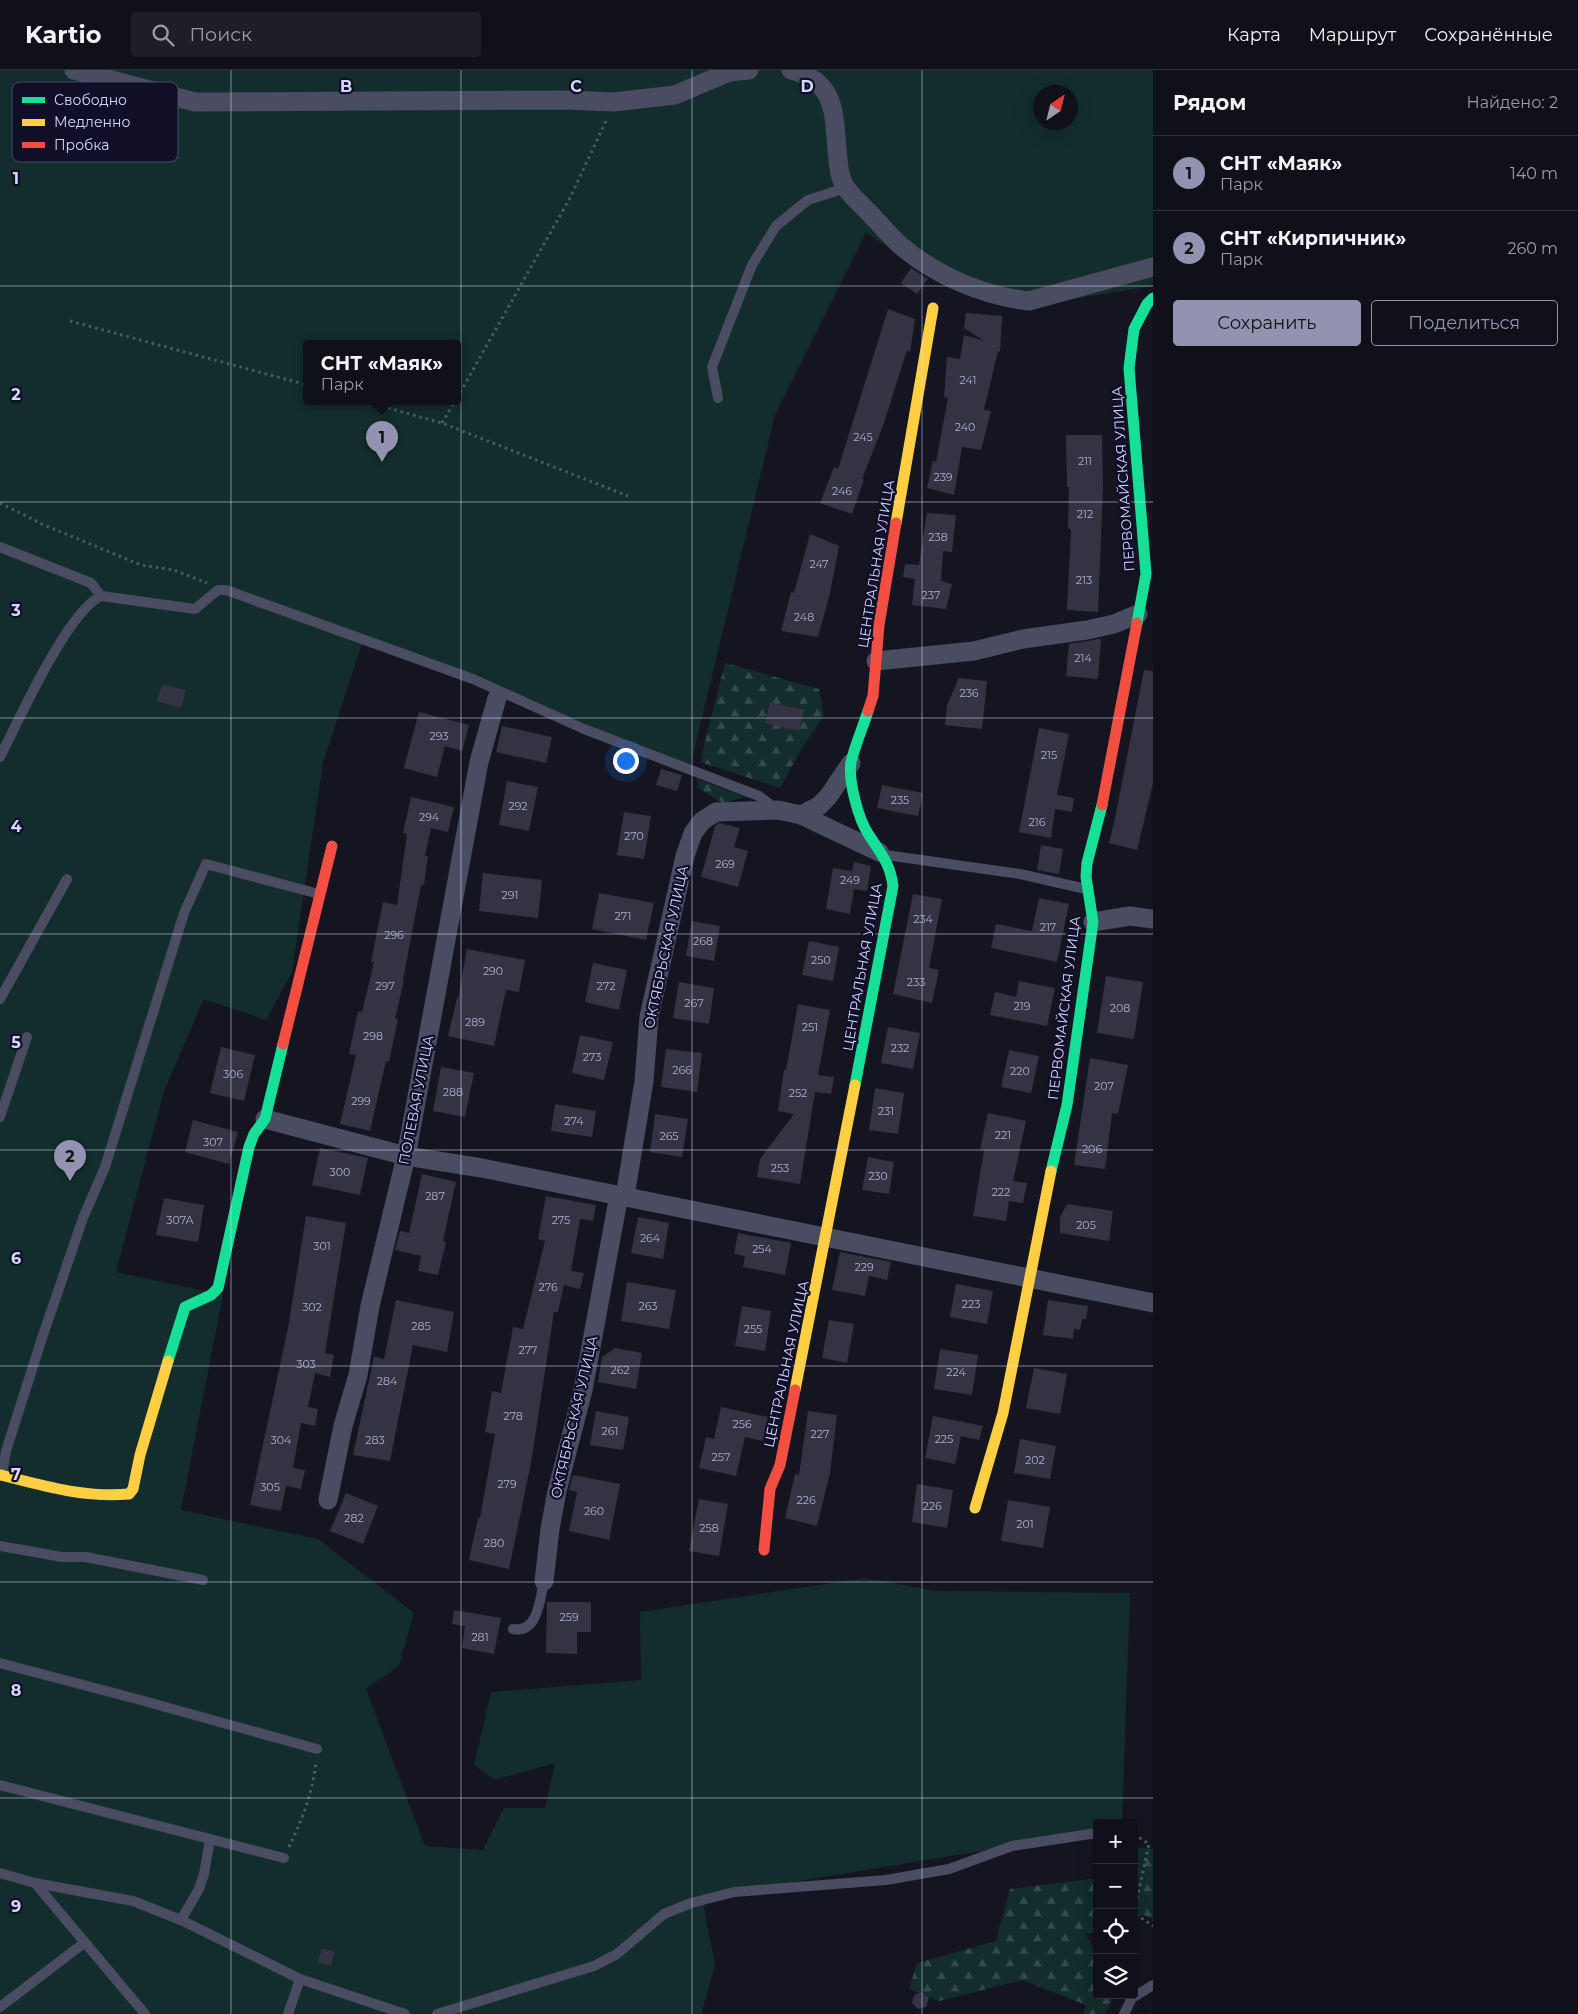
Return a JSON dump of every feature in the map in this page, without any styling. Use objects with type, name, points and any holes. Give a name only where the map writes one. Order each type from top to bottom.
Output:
[{"type":"street","points":[[74,70],[119,82]]},
{"type":"street","points":[[178,98],[195,102],[564,100],[614,102],[675,95],[729,72],[749,70]]},
{"type":"street","points":[[792,70],[812,79],[825,89],[832,103],[839,173],[846,188],[900,245],[922,263],[964,285],[1029,301],[1152,272]]},
{"type":"street","name":"ПЕРВОМАЙСКАЯ УЛИЦА","points":[[975,1508],[1004,1413],[1047,1189],[1067,1105],[1093,922],[1086,877],[1087,863],[1100,815],[1146,574],[1129,368],[1134,329],[1147,304],[1153,298]]},
{"type":"street","name":"ЦЕНТРАЛЬНАЯ УЛИЦА","points":[[764,1550],[770,1489],[780,1465],[827,1236],[894,886],[891,871],[883,854],[868,834],[861,820],[854,798],[851,763],[873,696],[879,625],[933,308]]},
{"type":"street","points":[[876,661],[974,651],[1023,639],[1105,626],[1138,614]]},
{"type":"street","name":"ПОЛЕВАЯ УЛИЦА","points":[[328,1500],[344,1426],[358,1375],[370,1306],[406,1156],[479,762],[498,694]]},
{"type":"street","points":[[801,815],[819,806],[828,797],[851,763]]},
{"type":"street","points":[[778,810],[801,815],[883,854]]},
{"type":"street","name":"ОКТЯБРЬСКАЯ УЛИЦА","points":[[544,1581],[557,1491],[583,1390],[644,1081],[649,1017],[685,856],[693,832],[702,821],[716,812],[778,810]]},
{"type":"street","points":[[1,1477],[71,1491],[116,1496],[129,1494],[133,1489],[140,1455],[185,1308],[190,1302],[213,1295],[218,1288],[249,1147],[254,1134],[265,1119],[332,846]]},
{"type":"street","points":[[1093,922],[1130,916],[1153,919]]},
{"type":"street","points":[[265,1119],[406,1156],[482,1168],[1153,1302]]},
{"type":"lane","points":[[718,398],[712,367],[752,265],[776,226],[808,200],[846,188]]},
{"type":"lane","points":[[0,547],[91,583],[101,596]]},
{"type":"lane","points":[[0,757],[63,638],[91,601],[101,596],[195,609],[218,590],[226,590],[473,679],[498,694],[759,796],[778,810]]},
{"type":"lane","points":[[883,854],[1020,874],[1088,889]]},
{"type":"lane","points":[[1,1477],[6,1451],[42,1338],[83,1218],[105,1167],[184,913],[206,864],[320,895]]},
{"type":"lane","points":[[0,999],[67,879]]},
{"type":"lane","points":[[0,1117],[27,1037]]},
{"type":"lane","points":[[0,1546],[62,1557],[86,1557],[203,1580]]},
{"type":"lane","points":[[513,1629],[521,1631],[529,1628],[536,1617],[544,1581]]},
{"type":"lane","points":[[0,1663],[317,1749]]},
{"type":"lane","points":[[0,1786],[284,1858]]},
{"type":"lane","points":[[437,2014],[456,2011],[594,1966],[617,1954],[664,1914],[691,1903],[734,1892],[886,1880],[949,1869],[1012,1846],[1093,1833]]},
{"type":"lane","points":[[181,1920],[199,1889],[204,1874],[210,1840]]},
{"type":"lane","points":[[0,1873],[35,1882],[133,1901],[181,1920],[300,1979],[405,2014]]},
{"type":"lane","points":[[35,1882],[145,2014]]},
{"type":"lane","points":[[0,2007],[84,1943]]},
{"type":"lane","points":[[288,2014],[300,1979]]},
{"type":"lane","points":[[1124,2014],[1132,1998],[1153,1985]]},
{"type":"path","points":[[461,391],[570,198],[614,102]]},
{"type":"path","points":[[70,321],[303,384]]},
{"type":"path","points":[[377,405],[442,423],[628,496]]},
{"type":"path","points":[[442,423],[453,405]]},
{"type":"path","points":[[0,503],[44,525],[140,565],[174,570],[198,579],[218,590]]},
{"type":"path","points":[[284,1858],[303,1819],[314,1775],[317,1749]]},
{"type":"path","points":[[1138,1837],[1149,1844],[1134,1913],[1153,1926]]},
{"type":"green space","points":[[0,70],[1153,70],[1153,286],[1024,307],[938,279],[866,233],[775,415],[689,771],[363,640],[323,763],[292,972],[266,1020],[204,999],[164,1091],[116,1272],[223,1295],[181,1510],[318,1539],[414,1613],[399,1666],[366,1689],[425,1846],[483,1850],[504,1808],[545,1808],[555,1763],[495,1780],[474,1765],[491,1692],[641,1680],[640,1612],[865,1578],[936,1591],[1130,1593],[1122,1819],[1093,1819],[1093,1833],[702,1897],[715,1965],[702,2011],[703,2014],[0,2014]]},
{"type":"green space","points":[[725,663],[819,689],[824,716],[802,748],[780,788],[700,762]]},
{"type":"green space","points":[[697,779],[746,797],[723,803],[699,789]]},
{"type":"green space","points":[[1138,1847],[1153,1849],[1153,1919],[1144,1915],[1138,1917]]},
{"type":"green space","points":[[1093,1879],[1093,1932],[1085,1935],[1093,1946],[1093,1999],[1112,1999],[1105,2014],[1083,2014],[1086,2005],[1022,1980],[939,2001],[909,1989],[917,1963],[996,1941],[1010,1889]]},
{"type":"building","points":[[911,268],[928,279],[917,294],[901,283]]},
{"type":"building","points":[[888,309],[915,319],[910,352],[907,350],[884,423],[862,479],[864,479],[852,514],[820,503],[834,467],[838,469]]},
{"type":"building","points":[[966,313],[1002,316],[1000,352],[998,351],[984,410],[991,411],[981,450],[962,447],[954,495],[927,488],[933,461],[936,462],[948,398],[944,397],[947,357],[960,359],[964,335],[984,341],[964,328]]},
{"type":"building","points":[[1066,435],[1102,435],[1103,487],[1098,612],[1067,610],[1071,529],[1068,529],[1069,487],[1067,487]]},
{"type":"building","points":[[927,513],[956,515],[952,552],[943,551],[941,581],[952,584],[946,609],[912,605],[915,579],[903,577],[905,564],[919,565]]},
{"type":"building","points":[[810,534],[839,546],[830,593],[818,637],[781,631],[791,592],[794,593]]},
{"type":"building","points":[[1101,639],[1098,679],[1066,676],[1069,644]]},
{"type":"building","points":[[1144,670],[1153,671],[1153,783],[1137,850],[1109,843]]},
{"type":"building","points":[[959,678],[987,681],[982,729],[945,725],[947,705]]},
{"type":"building","points":[[162,684],[186,690],[181,708],[157,701]]},
{"type":"building","points":[[770,702],[804,710],[799,731],[765,723]]},
{"type":"building","points":[[419,712],[469,725],[462,751],[445,746],[437,777],[404,768]]},
{"type":"building","points":[[502,726],[552,737],[546,763],[496,752]]},
{"type":"building","points":[[1039,728],[1069,734],[1057,795],[1074,798],[1072,812],[1055,809],[1051,838],[1019,832]]},
{"type":"building","points":[[661,769],[682,775],[677,791],[656,785]]},
{"type":"building","points":[[507,781],[538,787],[529,831],[499,825]]},
{"type":"building","points":[[882,785],[923,793],[918,816],[877,808]]},
{"type":"building","points":[[411,797],[454,807],[448,832],[431,828],[425,856],[428,856],[424,885],[421,885],[395,1019],[398,1019],[389,1062],[386,1061],[370,1131],[340,1124],[356,1055],[349,1054],[358,1011],[362,1012],[374,962],[371,962],[383,902],[397,905],[407,834],[403,833]]},
{"type":"building","points":[[624,812],[651,816],[644,859],[617,855]]},
{"type":"building","points":[[719,823],[740,828],[734,847],[748,851],[738,887],[701,877],[715,826]]},
{"type":"building","points":[[1041,845],[1063,849],[1059,874],[1037,870]]},
{"type":"building","points":[[854,862],[871,866],[867,891],[854,889],[850,914],[826,909],[833,868],[852,871]]},
{"type":"building","points":[[483,873],[542,880],[538,918],[479,911]]},
{"type":"building","points":[[599,893],[654,903],[646,940],[592,929]]},
{"type":"building","points":[[913,894],[942,899],[929,968],[939,970],[932,1003],[893,994]]},
{"type":"building","points":[[1039,898],[1069,904],[1057,962],[991,948],[996,924],[1032,931]]},
{"type":"building","points":[[692,921],[720,926],[714,961],[686,956]]},
{"type":"building","points":[[809,941],[839,947],[833,981],[802,975]]},
{"type":"building","points":[[467,949],[525,960],[519,992],[506,990],[494,1046],[448,1036],[458,999]]},
{"type":"building","points":[[593,963],[627,970],[619,1010],[585,1002]]},
{"type":"building","points":[[1106,976],[1143,982],[1134,1039],[1097,1033]]},
{"type":"building","points":[[1019,981],[1055,988],[1047,1026],[990,1015],[995,992],[1016,997]]},
{"type":"building","points":[[679,982],[714,988],[709,1024],[673,1018]]},
{"type":"building","points":[[798,1004],[830,1010],[818,1075],[834,1077],[831,1094],[815,1092],[800,1184],[757,1177],[760,1159],[794,1114],[778,1111],[784,1070],[786,1070]]},
{"type":"building","points":[[888,1027],[920,1033],[913,1069],[881,1063]]},
{"type":"building","points":[[580,1035],[613,1042],[604,1080],[572,1073]]},
{"type":"building","points":[[221,1047],[255,1055],[244,1101],[210,1093]]},
{"type":"building","points":[[666,1049],[702,1053],[697,1092],[661,1087]]},
{"type":"building","points":[[1009,1050],[1039,1056],[1031,1093],[1001,1087]]},
{"type":"building","points":[[1090,1058],[1128,1065],[1118,1114],[1112,1113],[1105,1169],[1074,1165]]},
{"type":"building","points":[[441,1067],[474,1073],[465,1117],[433,1111]]},
{"type":"building","points":[[875,1088],[904,1093],[898,1134],[869,1130]]},
{"type":"building","points":[[555,1104],[596,1111],[592,1137],[551,1131]]},
{"type":"building","points":[[988,1113],[1026,1121],[1013,1181],[1027,1183],[1023,1203],[1009,1201],[1006,1221],[973,1216],[984,1150],[980,1149]]},
{"type":"building","points":[[655,1114],[688,1119],[682,1157],[650,1152]]},
{"type":"building","points":[[193,1120],[238,1132],[229,1164],[185,1152]]},
{"type":"building","points":[[320,1148],[368,1158],[360,1195],[312,1185]]},
{"type":"building","points":[[868,1157],[894,1162],[889,1194],[862,1190]]},
{"type":"building","points":[[422,1174],[456,1182],[443,1241],[446,1242],[438,1275],[418,1271],[421,1256],[395,1250],[400,1231],[409,1233]]},
{"type":"building","points":[[546,1196],[596,1205],[593,1221],[580,1219],[571,1271],[584,1273],[580,1289],[564,1285],[558,1312],[554,1312],[531,1463],[509,1569],[469,1560],[478,1518],[480,1518],[495,1434],[485,1432],[492,1391],[501,1393],[513,1327],[523,1329],[545,1241],[538,1239]]},
{"type":"building","points":[[164,1198],[204,1205],[198,1242],[156,1235]]},
{"type":"building","points":[[1067,1204],[1113,1211],[1109,1241],[1060,1233],[1060,1217]]},
{"type":"building","points":[[306,1216],[346,1223],[325,1353],[334,1355],[330,1377],[315,1373],[308,1407],[318,1409],[315,1426],[301,1423],[293,1468],[305,1470],[301,1489],[286,1486],[281,1511],[250,1505],[288,1328]]},
{"type":"building","points":[[638,1217],[669,1223],[663,1259],[631,1253]]},
{"type":"building","points":[[738,1233],[791,1243],[785,1275],[743,1267],[745,1256],[734,1254]]},
{"type":"building","points":[[840,1252],[891,1262],[887,1280],[869,1276],[865,1296],[832,1290]]},
{"type":"building","points":[[627,1282],[676,1290],[669,1329],[621,1321]]},
{"type":"building","points":[[956,1284],[993,1291],[987,1324],[950,1317]]},
{"type":"building","points":[[396,1300],[454,1312],[447,1352],[413,1345],[390,1461],[353,1455],[374,1357],[384,1359]]},
{"type":"building","points":[[1048,1300],[1088,1306],[1086,1319],[1082,1319],[1080,1330],[1074,1329],[1073,1339],[1043,1335]]},
{"type":"building","points":[[742,1306],[771,1311],[765,1351],[735,1346]]},
{"type":"building","points":[[829,1320],[854,1324],[847,1363],[822,1358]]},
{"type":"building","points":[[615,1348],[642,1353],[636,1389],[598,1382],[602,1357]]},
{"type":"building","points":[[940,1349],[978,1355],[972,1395],[934,1389]]},
{"type":"building","points":[[1034,1368],[1067,1374],[1060,1414],[1026,1408]]},
{"type":"building","points":[[721,1407],[768,1417],[763,1441],[745,1437],[736,1476],[699,1468],[706,1437],[714,1439]]},
{"type":"building","points":[[596,1411],[629,1417],[623,1450],[590,1445]]},
{"type":"building","points":[[808,1411],[837,1415],[830,1473],[817,1526],[785,1518],[795,1474],[799,1475]]},
{"type":"building","points":[[933,1416],[983,1426],[979,1440],[961,1436],[955,1464],[925,1458]]},
{"type":"building","points":[[1020,1439],[1056,1446],[1050,1479],[1014,1473]]},
{"type":"building","points":[[573,1475],[620,1484],[609,1540],[569,1531],[577,1492],[569,1490]]},
{"type":"building","points":[[917,1484],[953,1490],[947,1528],[912,1522]]},
{"type":"building","points":[[346,1493],[378,1506],[363,1544],[330,1531]]},
{"type":"building","points":[[699,1499],[728,1504],[719,1556],[689,1551]]},
{"type":"building","points":[[1008,1500],[1050,1507],[1043,1548],[1001,1541]]},
{"type":"building","points":[[547,1602],[591,1602],[591,1632],[577,1632],[577,1654],[546,1653]]},
{"type":"building","points":[[454,1610],[501,1618],[494,1654],[462,1648],[465,1626],[452,1624]]},
{"type":"building","points":[[322,1948],[335,1952],[331,1966],[318,1962]]},
{"type":"building","points":[[922,1992],[929,1998],[926,2007],[918,2009],[912,2003],[914,1995]]},
{"type":"traffic: fast","points":[[1137,623],[1146,574],[1129,368],[1134,329],[1147,304],[1153,298]]},
{"type":"traffic: fast","points":[[855,1085],[893,886],[887,865],[861,819],[851,779],[851,762],[868,711]]},
{"type":"traffic: fast","points":[[1051,1171],[1067,1105],[1093,922],[1086,877],[1087,863],[1102,805]]},
{"type":"traffic: fast","points":[[168,1361],[185,1307],[211,1295],[218,1288],[249,1147],[254,1134],[265,1119],[283,1044]]},
{"type":"traffic: slow","points":[[896,523],[933,308]]},
{"type":"traffic: slow","points":[[795,1390],[855,1085]]},
{"type":"traffic: slow","points":[[975,1508],[1003,1413],[1051,1171]]},
{"type":"traffic: slow","points":[[1,1475],[81,1493],[129,1494],[133,1489],[140,1455],[168,1361]]},
{"type":"traffic: jam","points":[[868,711],[873,696],[879,625],[896,523]]},
{"type":"traffic: jam","points":[[1102,805],[1137,623]]},
{"type":"traffic: jam","points":[[283,1044],[332,846]]},
{"type":"traffic: jam","points":[[764,1550],[770,1489],[780,1465],[795,1390]]},
{"type":"place","name":"СНТ «Маяк»","points":[[382,462]]},
{"type":"place","name":"СНТ «Кирпичник»","points":[[70,1181]]}]
